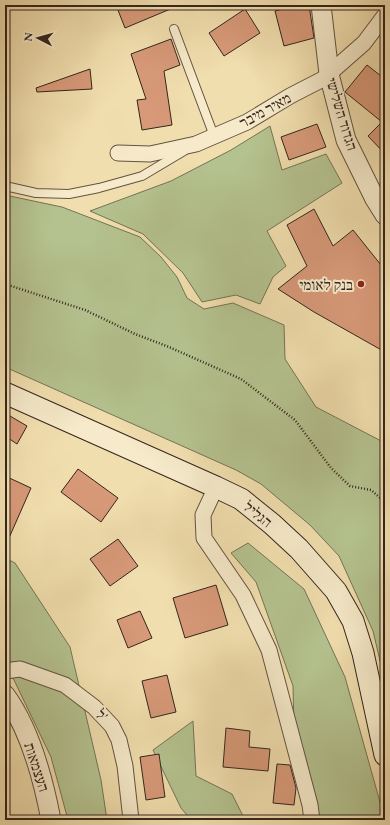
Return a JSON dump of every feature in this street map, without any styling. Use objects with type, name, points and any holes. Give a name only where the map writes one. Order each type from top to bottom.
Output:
[{"type":"main road","name":"הגליל","points":[[5,393],[241,499],[272,524],[299,549],[336,591],[352,621],[363,653],[385,754]]},
{"type":"street","name":"הגדוד השלישי","points":[[321,5],[329,74],[346,140],[375,199],[385,215]]},
{"type":"street","name":"מאיר מיבר","points":[[118,153],[150,154],[196,144],[247,122],[290,96],[323,79],[364,43],[385,15]]},
{"type":"street","points":[[216,487],[204,516],[204,538],[243,595],[269,650],[310,805],[312,820]]},
{"type":"street","name":"ל'","points":[[5,670],[20,669],[65,685],[94,706],[112,726],[118,740],[125,766],[131,820]]},
{"type":"street","name":"העצמאות","points":[[5,695],[30,742],[42,776],[51,820]]},
{"type":"lane","points":[[174,28],[214,136]]},
{"type":"lane","points":[[5,186],[36,193],[69,194],[99,188],[142,176],[196,144]]},
{"type":"path","points":[[5,284],[85,310],[135,334],[169,347],[241,379],[294,420],[331,468],[350,486],[371,490],[385,502]]},
{"type":"green space","points":[[270,126],[282,170],[326,154],[342,183],[267,231],[286,266],[273,277],[260,304],[236,295],[202,302],[183,273],[143,234],[90,211],[171,181],[231,150]]},
{"type":"green space","points":[[5,195],[62,207],[140,237],[161,257],[177,277],[187,298],[204,309],[233,303],[284,325],[285,359],[316,407],[385,443],[385,682],[373,631],[339,556],[310,525],[261,484],[236,470],[5,367]]},
{"type":"green space","points":[[248,543],[304,589],[345,677],[385,820],[309,820],[294,730],[293,686],[256,582],[231,553]]},
{"type":"green space","points":[[5,558],[15,563],[70,647],[101,780],[107,820],[68,820],[51,757],[14,680],[5,670]]},
{"type":"green space","points":[[193,721],[196,776],[232,794],[245,820],[191,820],[181,808],[153,750]]},
{"type":"building","points":[[116,5],[180,5],[125,28]]},
{"type":"building","points":[[297,5],[309,5],[314,38],[284,46],[275,11]]},
{"type":"building","points":[[245,9],[260,33],[224,56],[209,33]]},
{"type":"building","points":[[171,39],[180,65],[164,71],[172,125],[142,130],[137,100],[146,99],[131,54]]},
{"type":"building","points":[[367,65],[385,79],[385,154],[368,136],[382,122],[345,92]]},
{"type":"building","points":[[90,69],[92,89],[37,92],[36,88]]},
{"type":"building","points":[[317,124],[326,147],[289,160],[281,137]]},
{"type":"building","points":[[314,209],[333,246],[353,230],[385,270],[385,352],[314,312],[278,289],[307,266],[287,225]]},
{"type":"building","points":[[10,416],[27,426],[17,444],[5,436],[5,424]]},
{"type":"building","points":[[78,469],[118,498],[101,522],[61,492]]},
{"type":"building","points":[[5,476],[31,488],[5,547]]},
{"type":"building","points":[[118,539],[138,566],[110,586],[90,559]]},
{"type":"building","points":[[216,585],[228,625],[185,638],[173,598]]},
{"type":"building","points":[[140,611],[152,638],[128,648],[117,620]]},
{"type":"building","points":[[167,675],[176,712],[151,718],[142,681]]},
{"type":"building","points":[[226,728],[250,731],[249,747],[270,749],[268,771],[223,767]]},
{"type":"building","points":[[159,754],[165,797],[146,800],[140,757]]},
{"type":"building","points":[[277,764],[290,765],[296,788],[294,805],[273,803]]},
{"type":"place","name":"בנק לאומי","points":[[361,284]]}]
